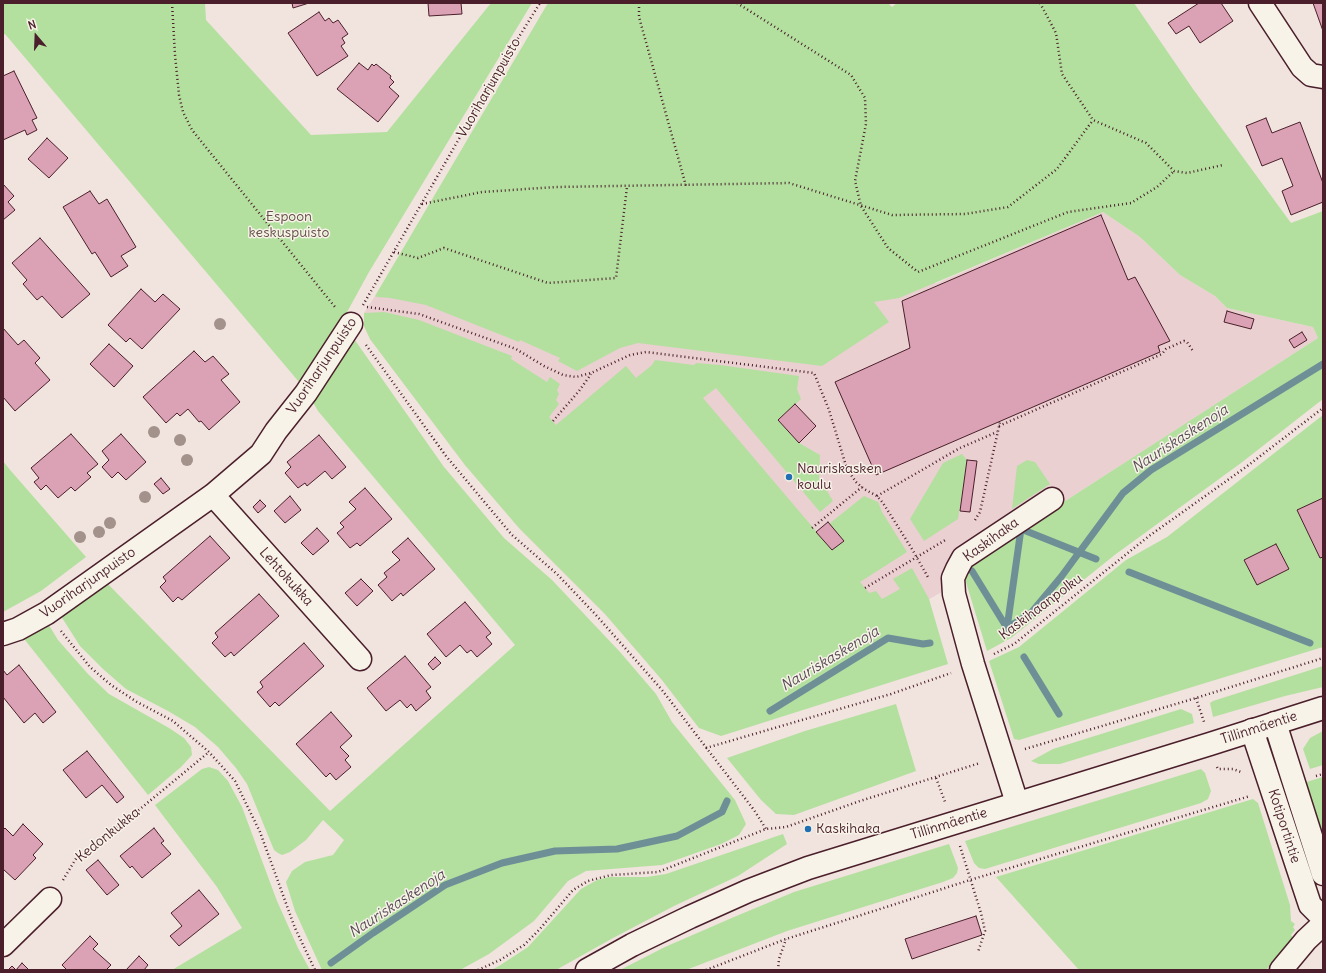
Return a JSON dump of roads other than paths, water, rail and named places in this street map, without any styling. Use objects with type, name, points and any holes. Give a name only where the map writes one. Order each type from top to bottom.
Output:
[{"type":"street","points":[[1260,3],[1302,67],[1311,75],[1323,76]]},
{"type":"street","name":"Vuoriharjunpuisto","points":[[3,634],[18,629],[47,613],[213,496],[261,454],[276,431],[306,393],[351,324]]},
{"type":"street","name":"Lehtokukka","points":[[213,496],[360,660]]},
{"type":"street","name":"Kaskihaka","points":[[1017,803],[973,664],[954,594],[953,578],[963,558],[1052,499]]},
{"type":"street","name":"Tillinmäentie","points":[[587,970],[632,945],[690,917],[748,891],[808,868],[1323,708]]},
{"type":"street","name":"Kotiportintie","points":[[1275,723],[1323,874]]},
{"type":"street","name":"Kotiportintie","points":[[1252,730],[1310,905],[1323,918]]},
{"type":"street","points":[[3,945],[50,899]]},
{"type":"street","points":[[1281,970],[1306,940],[1323,924]]},
{"type":"waterway","name":"Nauriskaskenoja","points":[[1007,628],[1031,613],[1061,577],[1123,493],[1151,470],[1323,364]]},
{"type":"waterway","points":[[1007,628],[1021,529],[1096,559]]},
{"type":"waterway","points":[[972,571],[1007,628]]},
{"type":"waterway","points":[[1129,572],[1310,643]]},
{"type":"waterway","name":"Nauriskaskenoja","points":[[770,711],[888,638],[923,644],[930,643]]},
{"type":"waterway","points":[[1024,657],[1059,714]]},
{"type":"waterway","name":"Nauriskaskenoja","points":[[331,963],[445,885],[502,863],[555,851],[617,849],[677,836],[722,812],[727,801]]},
{"type":"place","name":"Nauriskasken koulu","points":[[789,477]]},
{"type":"place","name":"Kaskihaka","points":[[808,829]]},
{"type":"park label","name":"Espoon keskuspuisto","points":[[289,226]]}]
